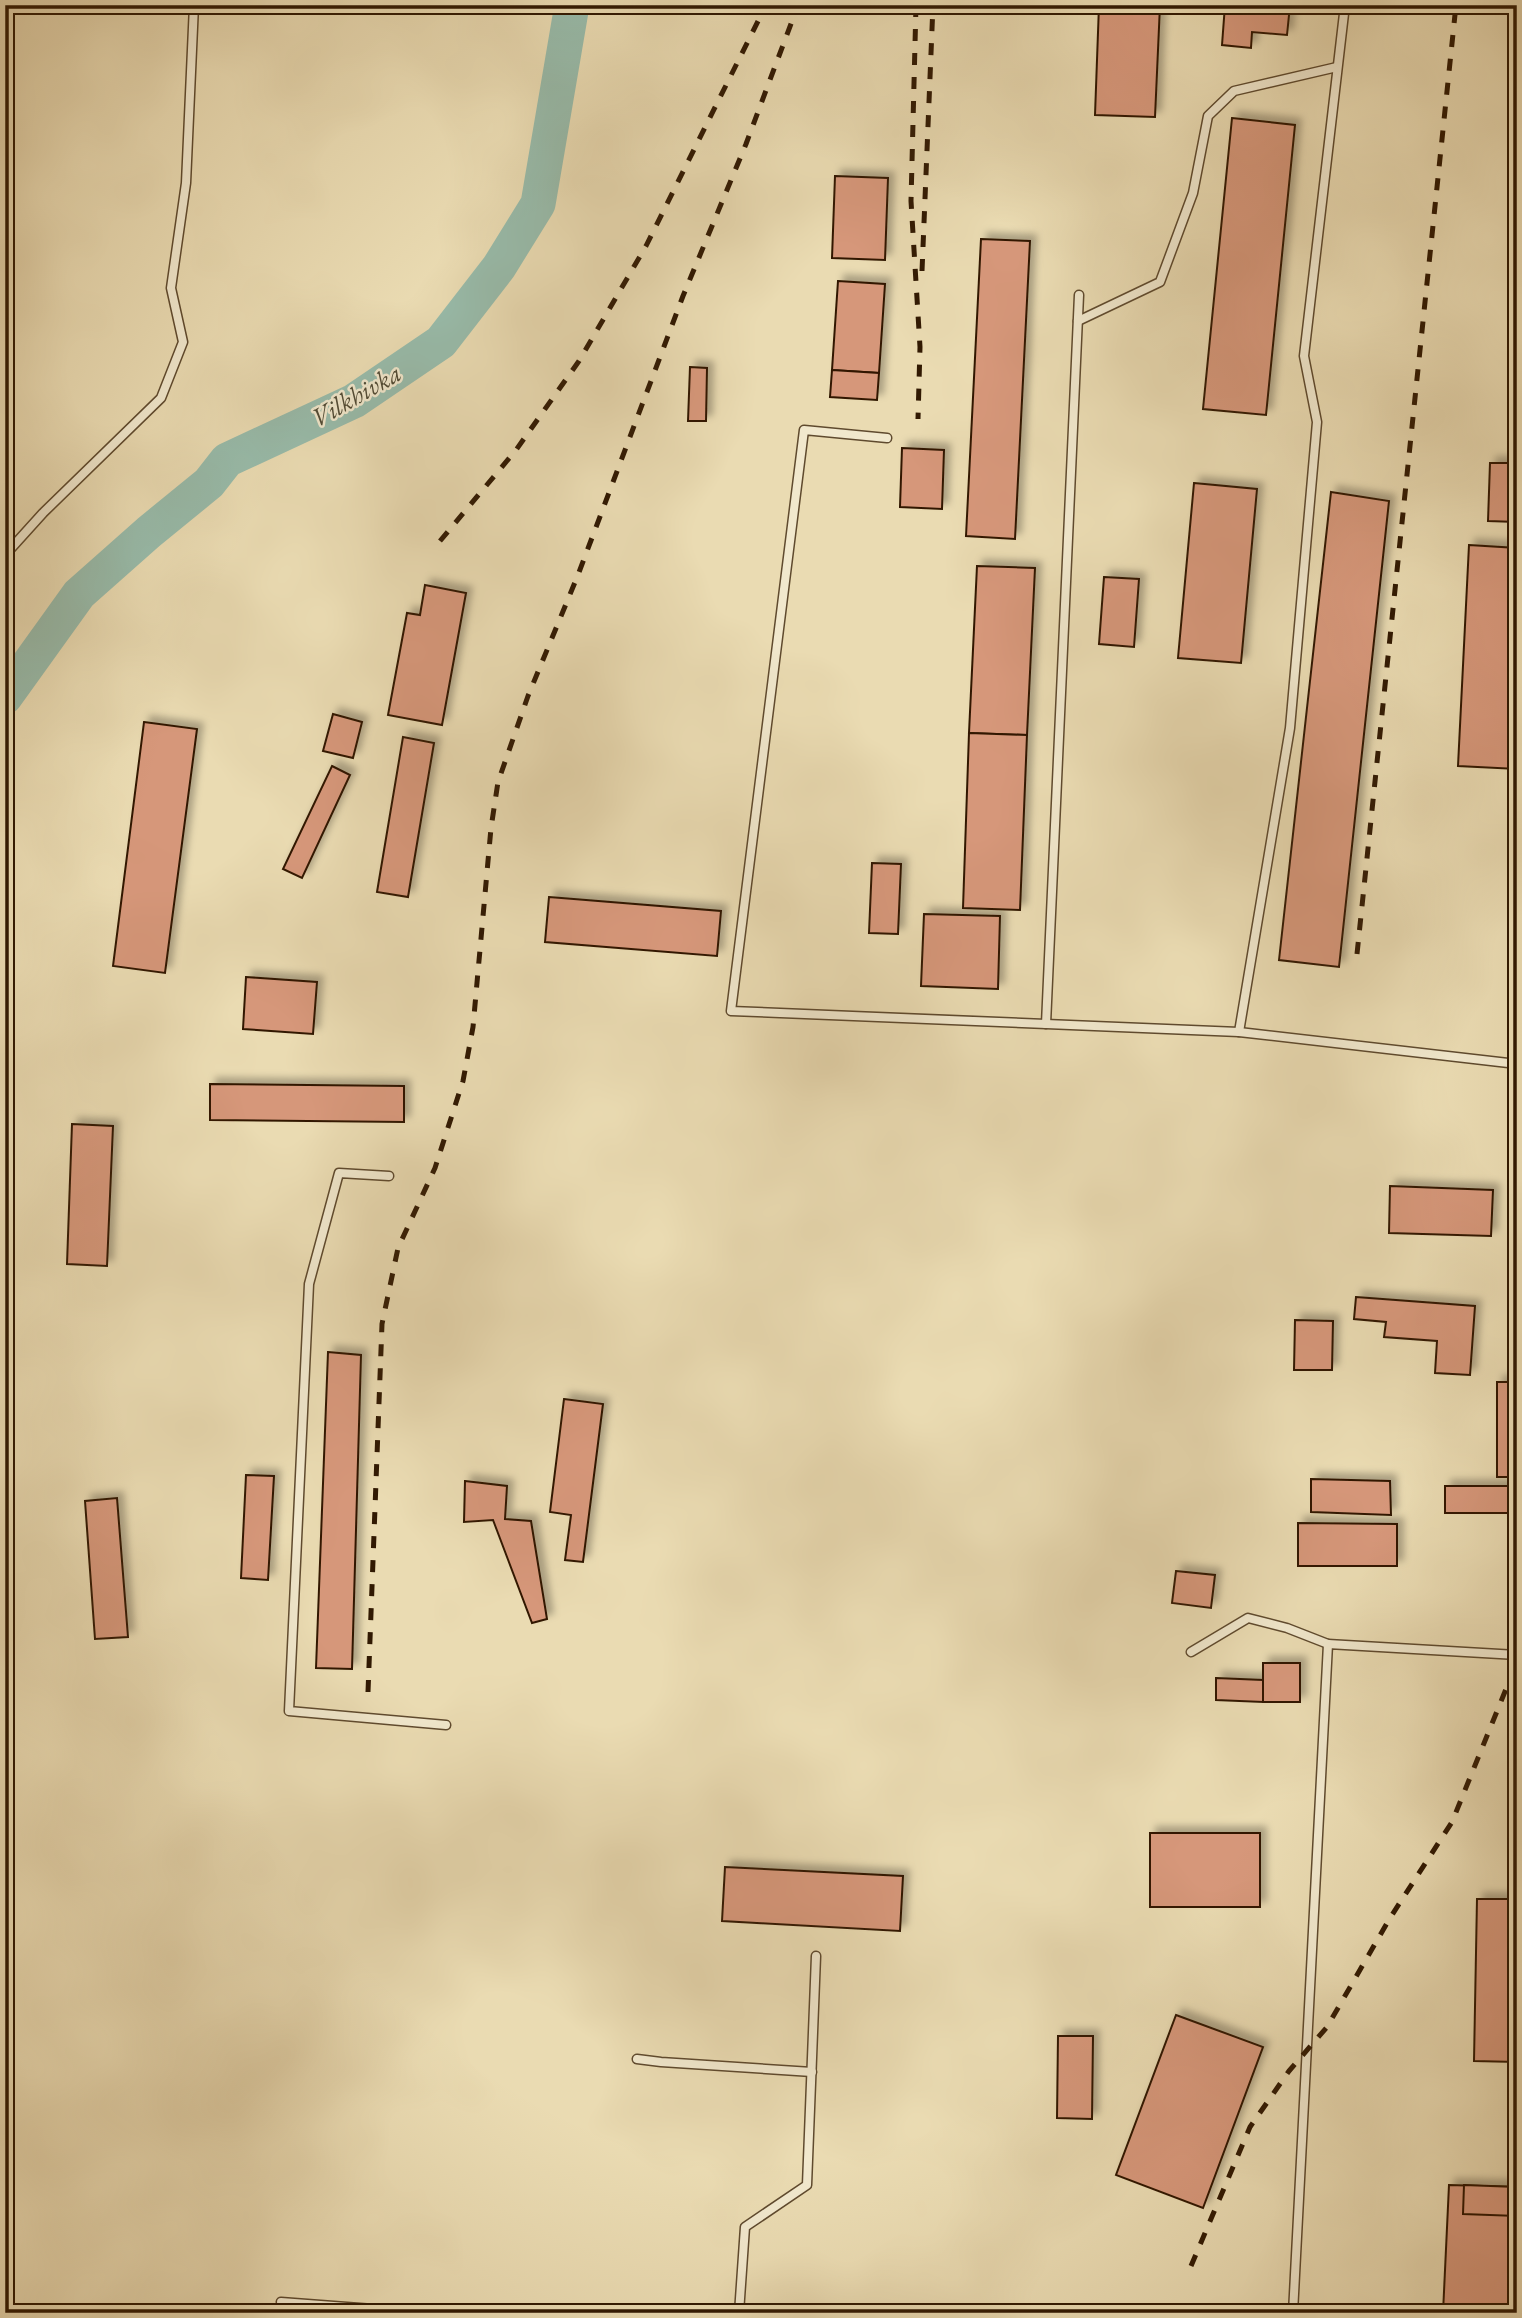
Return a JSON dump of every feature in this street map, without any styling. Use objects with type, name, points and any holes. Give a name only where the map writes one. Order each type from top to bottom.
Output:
[{"type":"lane","points":[[5,555],[43,513],[160,398],[183,342],[171,288],[186,183],[194,5]]},
{"type":"lane","points":[[1239,1032],[1290,728],[1317,422],[1304,356],[1345,5]]},
{"type":"lane","points":[[1078,321],[1160,282],[1193,193],[1208,116],[1217,107],[1234,91],[1337,67]]},
{"type":"lane","points":[[1046,1024],[1079,295]]},
{"type":"lane","points":[[887,438],[804,430],[731,1011],[1239,1032],[1517,1064]]},
{"type":"lane","points":[[389,1177],[339,1172],[309,1284],[289,1711],[446,1725]]},
{"type":"lane","points":[[1191,1652],[1248,1618],[1287,1628],[1328,1644],[1517,1654]]},
{"type":"lane","points":[[1293,2313],[1328,1644]]},
{"type":"lane","points":[[739,2313],[745,2227],[807,2185],[817,1956]]},
{"type":"lane","points":[[637,2059],[812,2071]]},
{"type":"lane","points":[[281,2302],[426,2313]]},
{"type":"building","points":[[1099,5],[1160,5],[1155,117],[1095,115]]},
{"type":"building","points":[[1225,5],[1290,5],[1287,35],[1252,32],[1251,48],[1222,45]]},
{"type":"building","points":[[1232,118],[1295,125],[1266,415],[1203,409]]},
{"type":"building","points":[[835,176],[888,178],[885,260],[832,258]]},
{"type":"building","points":[[981,239],[1030,241],[1015,539],[966,536]]},
{"type":"building","points":[[838,281],[885,284],[879,373],[832,370]]},
{"type":"building","points":[[690,367],[707,368],[706,421],[688,421]]},
{"type":"building","points":[[832,370],[879,373],[877,400],[830,397]]},
{"type":"building","points":[[902,448],[944,450],[942,509],[900,507]]},
{"type":"building","points":[[1490,463],[1517,463],[1517,522],[1488,521]]},
{"type":"building","points":[[1194,483],[1257,489],[1241,663],[1178,658]]},
{"type":"building","points":[[1331,492],[1389,501],[1339,967],[1279,960]]},
{"type":"building","points":[[1469,545],[1517,548],[1517,769],[1458,766]]},
{"type":"building","points":[[977,566],[1035,568],[1027,735],[969,733]]},
{"type":"building","points":[[1104,577],[1139,579],[1134,647],[1099,644]]},
{"type":"building","points":[[425,585],[466,593],[442,725],[388,715],[407,613],[420,615]]},
{"type":"building","points":[[333,714],[362,722],[353,758],[323,751]]},
{"type":"building","points":[[144,722],[197,729],[165,973],[113,966]]},
{"type":"building","points":[[969,733],[1027,735],[1020,910],[963,908]]},
{"type":"building","points":[[403,737],[434,743],[408,897],[377,892]]},
{"type":"building","points":[[332,766],[350,775],[302,878],[283,869]]},
{"type":"building","points":[[872,863],[901,864],[898,934],[869,933]]},
{"type":"building","points":[[549,897],[721,911],[717,956],[545,942]]},
{"type":"building","points":[[924,914],[1000,916],[998,989],[921,986]]},
{"type":"building","points":[[246,977],[317,982],[313,1034],[243,1029]]},
{"type":"building","points":[[210,1084],[404,1086],[404,1122],[210,1120]]},
{"type":"building","points":[[72,1124],[113,1126],[107,1266],[67,1264]]},
{"type":"building","points":[[1390,1186],[1493,1190],[1491,1236],[1389,1233]]},
{"type":"building","points":[[1356,1297],[1475,1306],[1470,1375],[1435,1373],[1437,1341],[1384,1337],[1386,1322],[1354,1319]]},
{"type":"building","points":[[1295,1320],[1333,1321],[1332,1370],[1294,1370]]},
{"type":"building","points":[[1512,1335],[1517,1335],[1517,1381],[1509,1380]]},
{"type":"building","points":[[328,1352],[361,1355],[352,1669],[316,1668]]},
{"type":"building","points":[[1497,1382],[1517,1382],[1517,1477],[1497,1477]]},
{"type":"building","points":[[564,1399],[603,1404],[583,1562],[565,1560],[571,1515],[550,1512]]},
{"type":"building","points":[[246,1475],[274,1476],[268,1580],[241,1578]]},
{"type":"building","points":[[1311,1479],[1390,1481],[1391,1515],[1311,1512]]},
{"type":"building","points":[[465,1481],[507,1486],[505,1519],[531,1521],[547,1619],[532,1623],[493,1520],[464,1522]]},
{"type":"building","points":[[1445,1486],[1517,1486],[1517,1513],[1445,1513]]},
{"type":"building","points":[[117,1498],[128,1637],[95,1639],[85,1501]]},
{"type":"building","points":[[1298,1523],[1397,1524],[1397,1566],[1298,1566]]},
{"type":"building","points":[[1176,1571],[1215,1575],[1211,1608],[1172,1603]]},
{"type":"building","points":[[1263,1663],[1300,1663],[1300,1702],[1263,1702]]},
{"type":"building","points":[[1216,1678],[1263,1680],[1263,1702],[1216,1700]]},
{"type":"building","points":[[1150,1833],[1260,1833],[1260,1907],[1150,1907]]},
{"type":"building","points":[[725,1867],[903,1876],[900,1931],[722,1921]]},
{"type":"building","points":[[1477,1899],[1517,1899],[1517,2062],[1474,2061]]},
{"type":"building","points":[[1176,2015],[1263,2047],[1203,2208],[1116,2175]]},
{"type":"building","points":[[1058,2036],[1093,2036],[1092,2119],[1057,2118]]},
{"type":"building","points":[[1449,2185],[1517,2187],[1517,2313],[1443,2313]]},
{"type":"building","points":[[1464,2185],[1517,2187],[1517,2216],[1463,2214]]},
{"type":"waterway","name":"Vilkhivka","points":[[5,697],[79,594],[209,483],[227,460],[354,401],[441,342],[499,267],[538,204],[572,5]]},
{"type":"railway","points":[[440,541],[516,450],[579,361],[646,246],[766,5]]},
{"type":"railway","points":[[368,1692],[382,1324],[398,1248],[435,1168],[463,1081],[473,1027],[491,828],[498,782],[528,696],[578,575],[683,296],[746,144],[798,5]]},
{"type":"railway","points":[[916,5],[911,201],[920,347],[918,419]]},
{"type":"railway","points":[[922,271],[933,5]]},
{"type":"railway","points":[[1357,954],[1456,5]]},
{"type":"railway","points":[[1191,2266],[1250,2127],[1289,2071],[1327,2027],[1390,1918],[1452,1822],[1517,1662]]}]
